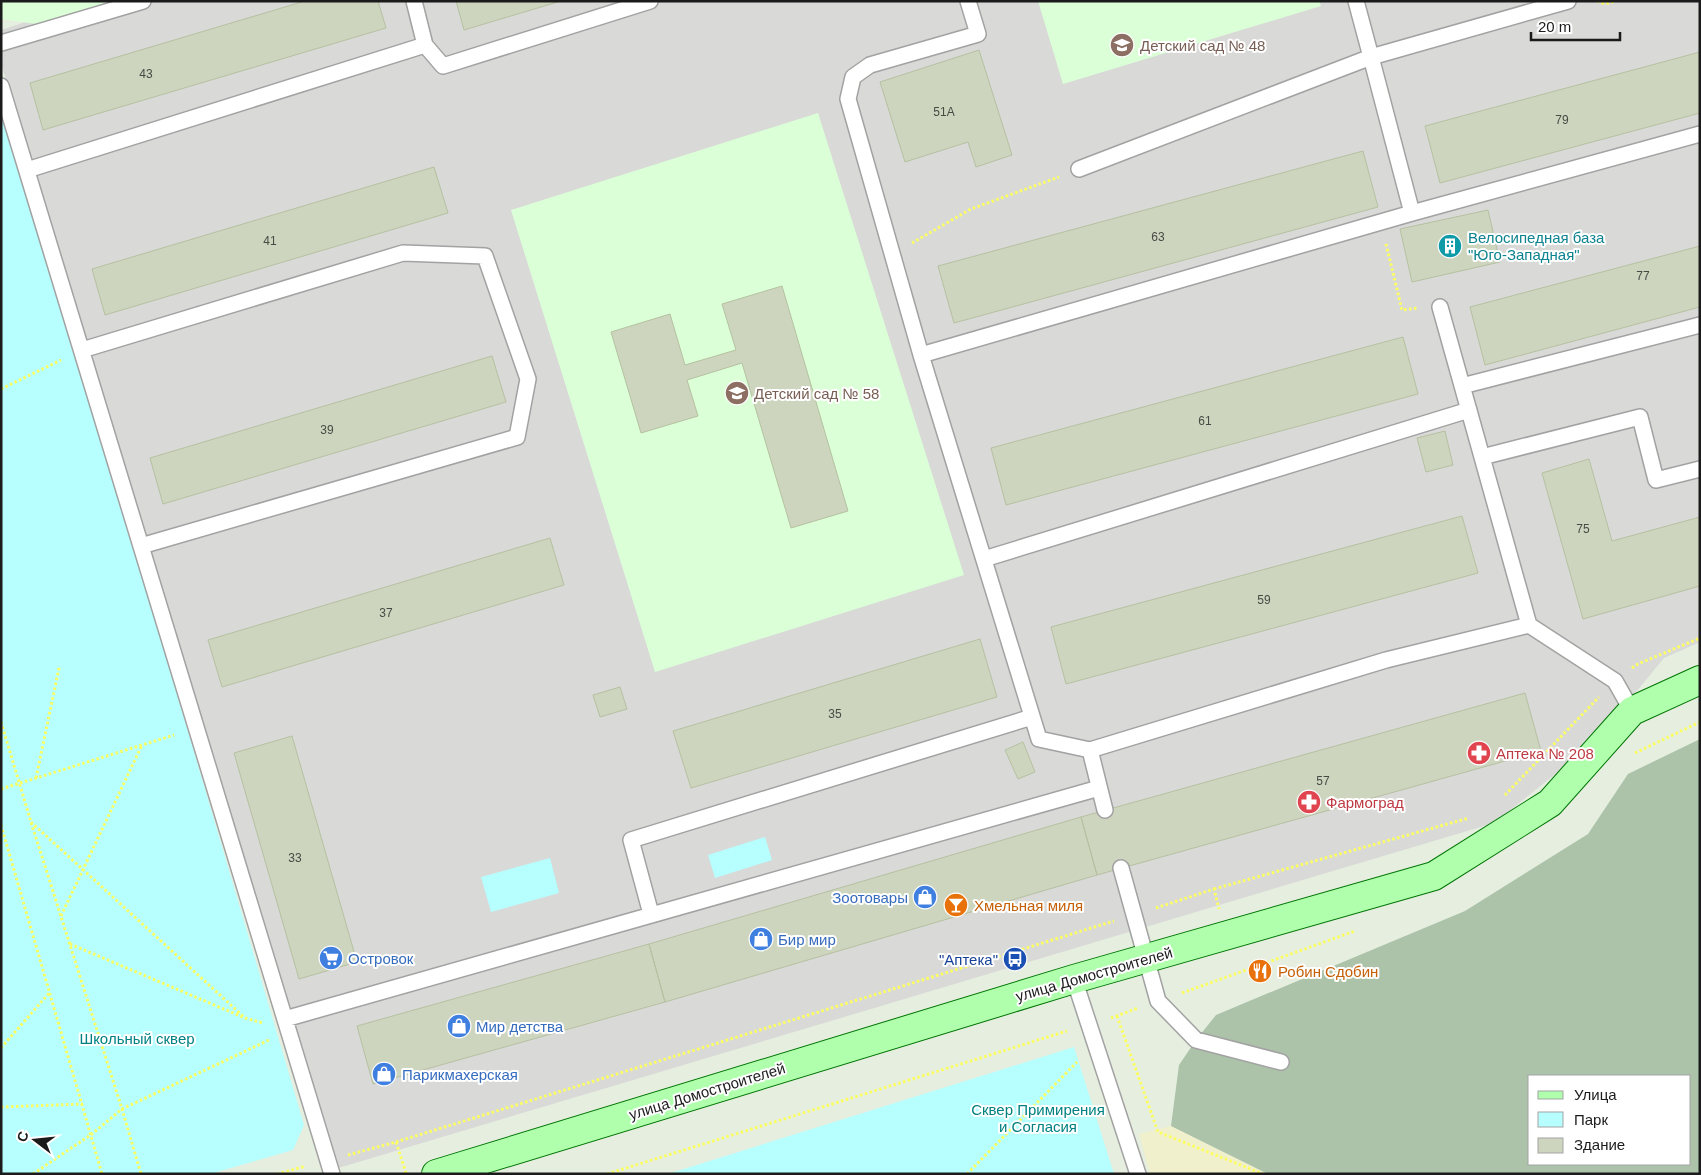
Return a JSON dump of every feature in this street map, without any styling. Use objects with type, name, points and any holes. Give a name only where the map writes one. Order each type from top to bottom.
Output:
[{"type":"street","name":"улица Домостроителей","points":[[436,1174],[1074,979],[1434,876],[1550,803],[1632,711],[1700,680]]},
{"type":"lane","points":[[1,42],[143,1]]},
{"type":"lane","points":[[414,1],[425,45],[443,66],[650,1]]},
{"type":"lane","points":[[968,1],[978,34],[870,65],[853,77],[848,99],[921,355],[1039,739],[1090,750],[1386,660],[1529,625]]},
{"type":"lane","points":[[1356,1],[1412,213]]},
{"type":"lane","points":[[1079,169],[1371,57],[1568,1]]},
{"type":"lane","points":[[27,170],[425,45]]},
{"type":"lane","points":[[1,86],[27,170],[75,353],[141,546],[332,1174]]},
{"type":"lane","points":[[921,355],[1380,222],[1700,134]]},
{"type":"lane","points":[[75,353],[404,253],[485,256],[528,379],[517,438],[141,546]]},
{"type":"lane","points":[[1440,306],[1529,625],[1615,681],[1632,711]]},
{"type":"lane","points":[[1462,386],[1700,325]]},
{"type":"lane","points":[[984,559],[1469,410]]},
{"type":"lane","points":[[1482,457],[1640,417],[1656,480],[1700,469]]},
{"type":"lane","points":[[651,914],[631,840],[1032,717]]},
{"type":"lane","points":[[1090,750],[1105,810]]},
{"type":"lane","points":[[287,1024],[651,914],[1099,788]]},
{"type":"lane","points":[[1121,868],[1158,1001],[1196,1040],[1281,1062]]},
{"type":"lane","points":[[1074,979],[1138,1174]]},
{"type":"path","points":[[1597,1],[1605,4],[1616,1]]},
{"type":"path","points":[[892,255],[971,209],[1079,169]]},
{"type":"path","points":[[1380,222],[1402,310],[1440,306]]},
{"type":"path","points":[[1,389],[75,353]]},
{"type":"path","points":[[1502,798],[1615,681],[1638,664],[1700,638]]},
{"type":"path","points":[[36,778],[59,668]]},
{"type":"path","points":[[1,722],[141,1174]]},
{"type":"path","points":[[1,789],[197,729]]},
{"type":"path","points":[[61,916],[142,745]]},
{"type":"path","points":[[396,1142],[1214,889],[1469,818]]},
{"type":"path","points":[[31,822],[245,1018],[69,944]]},
{"type":"path","points":[[1,825],[92,1134],[102,1174]]},
{"type":"path","points":[[1214,889],[1226,936],[1233,975]]},
{"type":"path","points":[[1,1048],[50,992]]},
{"type":"path","points":[[1117,1016],[1158,1132],[1263,1174]]},
{"type":"path","points":[[33,1174],[92,1134],[122,1109],[287,1024]]},
{"type":"path","points":[[967,1174],[1096,1044]]},
{"type":"path","points":[[1,1107],[83,1104]]},
{"type":"shaded area","points":[[1,1],[113,1],[36,24],[1,19]]},
{"type":"shaded area","points":[[90,1],[1700,1],[1700,642],[1664,658],[1593,744],[1494,823],[335,1169],[1,63],[1,30]]},
{"type":"shaded area","name":"Детский сад № 48","points":[[1038,1],[1319,1],[1321,6],[1063,84]]},
{"type":"shaded area","name":"Детский сад № 58","points":[[818,113],[964,575],[655,672],[511,210]]},
{"type":"shaded area","points":[[1700,739],[1700,1174],[1268,1174],[1171,1126],[1179,1065],[1216,1015],[1465,911],[1588,834],[1628,774]]},
{"type":"shaded area","points":[[1171,1126],[1268,1174],[1150,1174],[1139,1134]]},
{"type":"green space","name":"Школьный сквер","points":[[1,97],[304,1125],[293,1150],[210,1174],[1,1174]]},
{"type":"green space","points":[[765,837],[772,860],[715,878],[708,855]]},
{"type":"green space","points":[[550,858],[559,893],[491,912],[481,877]]},
{"type":"green space","name":"Сквер Примирения и Согласия","points":[[1074,1047],[1114,1174],[668,1174]]},
{"type":"building","points":[[305,1],[378,1],[386,28],[43,130],[30,83]]},
{"type":"building","points":[[456,1],[561,1],[464,30]]},
{"type":"building","points":[[979,50],[1012,155],[976,167],[968,142],[905,162],[880,82]]},
{"type":"building","points":[[1700,52],[1700,113],[1440,183],[1425,126]]},
{"type":"building","points":[[1363,151],[1378,207],[954,323],[938,266]]},
{"type":"building","points":[[434,167],[448,213],[105,315],[92,269]]},
{"type":"building","name":"Велосипедная база \"Юго-Западная\"","points":[[1488,210],[1500,262],[1412,282],[1400,229]]},
{"type":"building","points":[[1700,246],[1700,307],[1485,365],[1470,307]]},
{"type":"building","points":[[782,286],[848,511],[791,528],[742,363],[687,380],[698,416],[641,433],[611,332],[670,314],[685,365],[736,350],[722,304]]},
{"type":"building","points":[[1403,337],[1418,394],[1006,505],[991,448]]},
{"type":"building","points":[[492,356],[506,402],[163,504],[150,458]]},
{"type":"building","points":[[1445,431],[1453,465],[1426,472],[1417,438]]},
{"type":"building","points":[[1589,459],[1612,541],[1700,517],[1700,586],[1583,619],[1542,473]]},
{"type":"building","points":[[1462,516],[1478,573],[1066,684],[1051,627]]},
{"type":"building","points":[[550,538],[564,585],[222,687],[208,640]]},
{"type":"building","points":[[980,639],[997,697],[691,788],[673,731]]},
{"type":"building","points":[[620,687],[627,709],[600,717],[593,695]]},
{"type":"building","points":[[1525,693],[1541,751],[1097,875],[1081,817]]},
{"type":"building","points":[[292,736],[357,962],[299,979],[234,753]]},
{"type":"building","points":[[1023,742],[1035,772],[1018,779],[1005,750]]},
{"type":"building","points":[[1081,817],[1097,875],[665,1002],[649,944]]},
{"type":"building","points":[[649,944],[665,1002],[373,1084],[357,1026]]},
{"type":"place","name":"Детский сад № 48","points":[[1122,45]]},
{"type":"place","name":"Велосипедная база \"Юго-Западная\"","points":[[1450,246]]},
{"type":"place","name":"Детский сад № 58","points":[[737,393]]},
{"type":"place","name":"Аптека № 208","points":[[1479,753]]},
{"type":"place","name":"Фармоград","points":[[1309,802]]},
{"type":"place","name":"Зоотовары","points":[[925,897]]},
{"type":"place","name":"Хмельная миля","points":[[956,905]]},
{"type":"place","name":"Бир мир","points":[[761,939]]},
{"type":"place","name":"Островок","points":[[331,958]]},
{"type":"place","name":"\"Аптека\"","points":[[1015,959]]},
{"type":"place","name":"Робин Сдобин","points":[[1260,971]]},
{"type":"place","name":"Мир детства","points":[[459,1026]]},
{"type":"place","name":"Парикмахерская","points":[[384,1074]]}]
